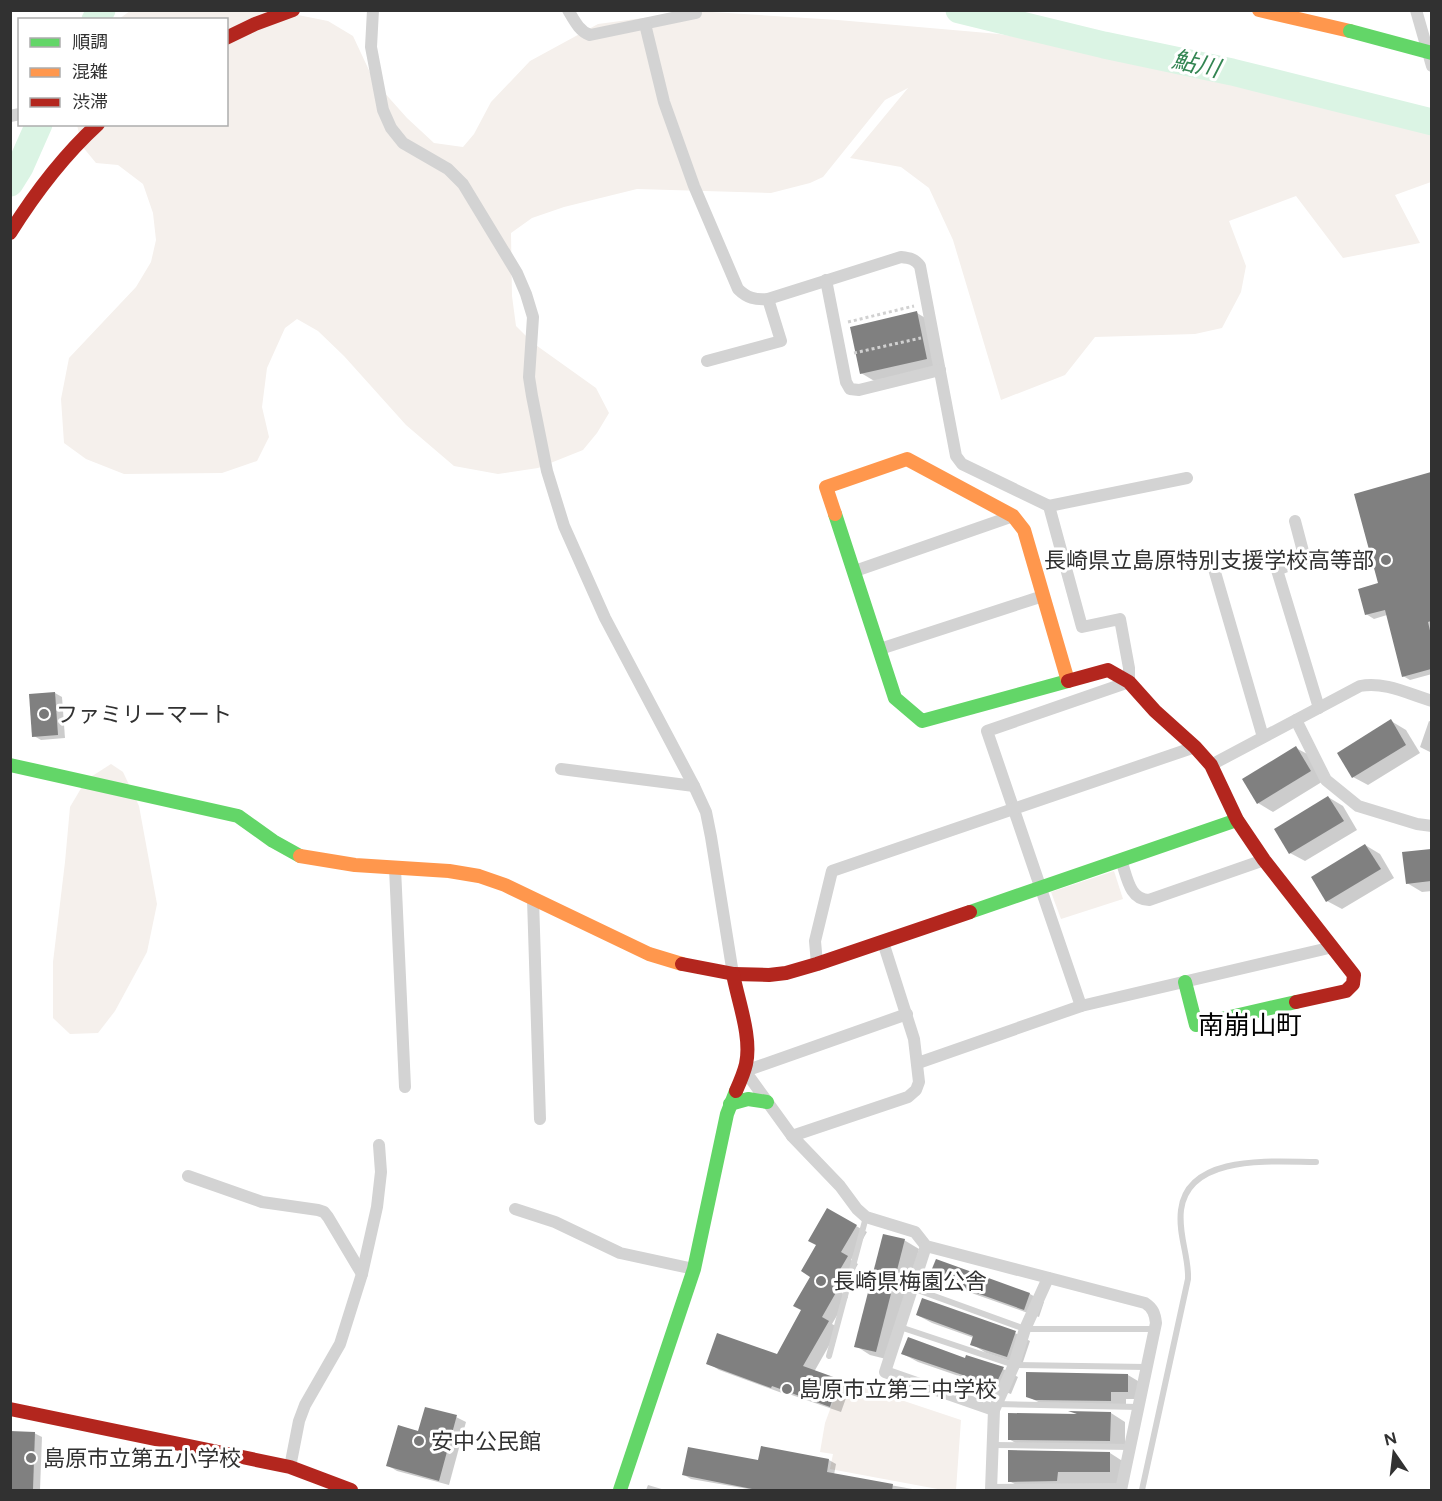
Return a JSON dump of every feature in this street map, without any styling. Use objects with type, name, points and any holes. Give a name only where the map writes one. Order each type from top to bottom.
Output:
[{"type":"main road","points":[[228,37],[293,10]]},
{"type":"main road","points":[[1259,10],[1431,53]]},
{"type":"main road","points":[[10,233],[62,159],[96,126]]},
{"type":"main road","points":[[1068,681],[1024,530],[1013,516],[907,459],[826,487],[895,698],[922,721],[1068,681],[1108,670],[1129,682],[1155,711],[1211,765],[1237,819],[1264,860],[1354,975],[1352,987],[1346,991],[1196,1025],[1185,982]]},
{"type":"main road","points":[[10,765],[238,816],[273,841],[301,856],[355,865],[448,871],[479,876],[505,885],[650,954],[673,962],[733,974],[766,975],[818,964],[1237,819]]},
{"type":"main road","points":[[620,1491],[694,1269],[730,1104],[745,1071],[748,1051],[733,974]]},
{"type":"main road","points":[[730,1104],[748,1099],[767,1102]]},
{"type":"main road","points":[[10,1409],[290,1467],[351,1491]]},
{"type":"street","points":[[373,10],[371,47],[383,110],[391,128],[403,143],[448,169],[463,184],[517,273],[526,294],[533,317],[529,377],[547,471],[564,526],[605,618],[706,812],[733,974]]},
{"type":"street","points":[[568,10],[579,28],[590,35],[696,13]]},
{"type":"street","points":[[1416,10],[1431,66]]},
{"type":"street","points":[[645,24],[664,102],[694,186],[738,289],[744,295],[751,298],[768,299],[902,257],[910,258],[920,266],[956,456],[962,464],[1049,506],[1187,478]]},
{"type":"street","points":[[826,280],[840,356],[850,389],[859,390],[940,370]]},
{"type":"street","points":[[707,361],[781,341],[768,299]]},
{"type":"street","points":[[1049,506],[1082,627],[1120,619],[1129,668],[1129,682],[987,731],[1081,1006]]},
{"type":"street","points":[[855,571],[1013,516]]},
{"type":"street","points":[[1295,521],[1305,559],[1277,570],[1319,708]]},
{"type":"street","points":[[1212,562],[1263,737]]},
{"type":"street","points":[[880,649],[1043,596]]},
{"type":"street","points":[[1211,765],[1360,686],[1382,685],[1431,701]]},
{"type":"street","points":[[1296,720],[1326,780],[1358,806],[1431,826]]},
{"type":"street","points":[[818,964],[814,941],[832,871],[1194,747]]},
{"type":"street","points":[[561,769],[694,786]]},
{"type":"street","points":[[1121,860],[1132,893],[1142,900],[1149,900],[1264,860]]},
{"type":"street","points":[[395,868],[405,1087]]},
{"type":"street","points":[[533,899],[540,1119]]},
{"type":"street","points":[[792,1136],[908,1097],[916,1090],[919,1082],[914,1039],[883,942]]},
{"type":"street","points":[[918,1063],[1081,1006],[1333,947]]},
{"type":"street","points":[[907,1014],[745,1071],[792,1136],[866,1217],[915,1232],[926,1246],[1145,1303],[1153,1310],[1155,1329],[1122,1488]]},
{"type":"street","points":[[290,1467],[299,1421],[305,1405],[340,1344],[362,1274],[378,1207],[381,1172],[379,1145]]},
{"type":"street","points":[[188,1176],[262,1202],[324,1212],[362,1274]]},
{"type":"street","points":[[515,1209],[555,1222],[620,1253],[694,1269]]},
{"type":"street","points":[[926,1246],[885,1372],[995,1407]]},
{"type":"street","points":[[991,1489],[995,1407],[1014,1365],[1025,1329],[1048,1278]]},
{"type":"lane","points":[[1142,1491],[1188,1279],[1180,1224],[1185,1193],[1190,1185],[1199,1179],[1231,1165],[1251,1162],[1316,1162]]},
{"type":"lane","points":[[829,1356],[866,1217]]},
{"type":"lane","points":[[912,1288],[1025,1329],[1155,1329]]},
{"type":"lane","points":[[900,1327],[1014,1365],[1147,1367]]},
{"type":"lane","points":[[995,1407],[1139,1407]]},
{"type":"lane","points":[[993,1445],[1130,1447]]},
{"type":"lane","points":[[991,1489],[1122,1488]]},
{"type":"path","points":[[834,325],[927,303]]},
{"type":"path","points":[[840,356],[933,335]]},
{"type":"shaded area","points":[[130,11],[278,11],[328,21],[353,36],[374,81],[407,118],[434,143],[463,147],[474,134],[491,102],[530,61],[598,24],[696,11],[999,34],[1240,78],[1289,94],[1431,131],[1431,182],[1395,195],[1420,243],[1343,258],[1296,196],[1229,221],[1246,266],[1241,292],[1222,328],[1195,334],[1095,337],[1065,375],[1001,400],[953,240],[929,188],[901,167],[850,158],[908,88],[885,100],[823,177],[810,183],[771,193],[637,189],[564,207],[532,218],[511,233],[512,296],[516,326],[533,343],[596,388],[609,413],[583,450],[538,468],[498,474],[454,466],[406,425],[344,356],[318,331],[297,319],[285,328],[267,368],[262,407],[269,437],[257,461],[222,473],[124,474],[86,459],[64,443],[61,399],[69,358],[136,287],[151,262],[156,240],[153,213],[143,184],[118,165],[96,163],[82,146],[77,126],[228,126],[228,18],[120,18]]},
{"type":"shaded area","points":[[111,764],[123,772],[139,806],[157,904],[147,952],[115,1011],[98,1033],[70,1034],[53,1018],[53,962],[70,807],[86,780]]},
{"type":"shaded area","points":[[1114,871],[1123,899],[1061,919],[1051,892]]},
{"type":"shaded area","points":[[841,1380],[961,1420],[956,1490],[943,1490],[830,1469],[833,1454],[820,1452],[825,1423]]},
{"type":"building","points":[[917,311],[927,359],[860,374],[850,327]]},
{"type":"building","name":"長崎県立島原特別支援学校高等部","points":[[1431,472],[1431,621],[1428,622],[1431,635],[1431,669],[1402,677],[1385,610],[1365,615],[1358,589],[1378,583],[1354,494]]},
{"type":"building","name":"ファミリーマート","points":[[55,692],[58,735],[32,737],[29,694]]},
{"type":"building","points":[[1391,719],[1406,745],[1352,778],[1337,753]]},
{"type":"building","points":[[1296,746],[1311,771],[1257,804],[1242,779]]},
{"type":"building","points":[[1328,796],[1344,821],[1289,854],[1274,829]]},
{"type":"building","points":[[1365,844],[1381,869],[1326,902],[1311,877]]},
{"type":"building","points":[[1431,849],[1431,881],[1406,884],[1402,852]]},
{"type":"building","points":[[827,1208],[857,1225],[841,1252],[848,1256],[831,1285],[838,1289],[822,1317],[829,1321],[803,1366],[839,1379],[830,1407],[706,1364],[717,1333],[777,1354],[801,1310],[793,1306],[810,1277],[801,1271],[816,1245],[808,1241]]},
{"type":"building","points":[[883,1234],[905,1239],[876,1352],[854,1347]]},
{"type":"building","points":[[936,1259],[1030,1293],[1024,1310],[929,1276]]},
{"type":"building","points":[[922,1298],[1016,1331],[1007,1357],[970,1345],[973,1336],[916,1315]]},
{"type":"building","points":[[908,1337],[965,1358],[966,1355],[1004,1367],[995,1386],[901,1354]]},
{"type":"building","points":[[1026,1372],[1128,1374],[1128,1392],[1111,1392],[1111,1401],[1035,1400],[1026,1397]]},
{"type":"building","name":"安中公民館","points":[[425,1407],[457,1415],[439,1481],[386,1466],[398,1425],[418,1431]]},
{"type":"building","points":[[1068,1411],[1111,1412],[1110,1441],[1008,1440],[1008,1413],[1077,1414]]},
{"type":"building","points":[[10,1431],[35,1432],[33,1489],[10,1489]]},
{"type":"building","points":[[761,1446],[829,1459],[827,1472],[893,1484],[892,1491],[762,1491],[682,1475],[688,1447],[758,1460]]},
{"type":"building","points":[[1008,1450],[1110,1452],[1110,1472],[1058,1472],[1057,1481],[1008,1482]]},
{"type":"waterway","name":"鮎川","points":[[96,18],[102,10]]},
{"type":"waterway","name":"鮎川","points":[[959,10],[1104,45],[1232,72],[1432,122]]},
{"type":"waterway","name":"鮎川","points":[[10,183],[20,167],[38,126]]},
{"type":"traffic: fast","points":[[1350,31],[1432,53]]},
{"type":"traffic: fast","points":[[835,514],[895,698],[922,721],[1068,681]]},
{"type":"traffic: fast","points":[[10,765],[238,816],[273,841],[300,856]]},
{"type":"traffic: fast","points":[[970,912],[1237,820]]},
{"type":"traffic: fast","points":[[1185,982],[1196,1025],[1296,1002]]},
{"type":"traffic: fast","points":[[620,1490],[694,1269],[727,1114],[736,1091]]},
{"type":"traffic: fast","points":[[730,1104],[748,1099],[767,1102]]},
{"type":"traffic: slow","points":[[1259,10],[1350,31]]},
{"type":"traffic: slow","points":[[835,514],[826,487],[907,459],[1013,516],[1024,530],[1068,681]]},
{"type":"traffic: slow","points":[[300,856],[355,865],[449,871],[479,876],[505,885],[649,954],[682,964]]},
{"type":"traffic: jam","points":[[228,37],[293,10]]},
{"type":"traffic: jam","points":[[10,233],[50,176],[96,126]]},
{"type":"traffic: jam","points":[[1068,681],[1108,670],[1129,682],[1155,711],[1195,747],[1211,765],[1237,820],[1264,860],[1354,975],[1353,984],[1346,991],[1296,1002]]},
{"type":"traffic: jam","points":[[682,964],[734,974],[786,973],[970,912]]},
{"type":"traffic: jam","points":[[733,974],[747,1042],[746,1064],[736,1091]]},
{"type":"traffic: jam","points":[[10,1409],[290,1467],[351,1490]]},
{"type":"place","name":"長崎県立島原特別支援学校高等部","points":[[1386,560]]},
{"type":"place","name":"ファミリーマート","points":[[44,714]]},
{"type":"place","name":"長崎県梅園公舎","points":[[821,1281]]},
{"type":"place","name":"島原市立第三中学校","points":[[787,1389]]},
{"type":"place","name":"安中公民館","points":[[419,1441]]},
{"type":"place","name":"島原市立第五小学校","points":[[31,1458]]},
{"type":"district","name":"南崩山町","points":[[1250,1025]]}]
